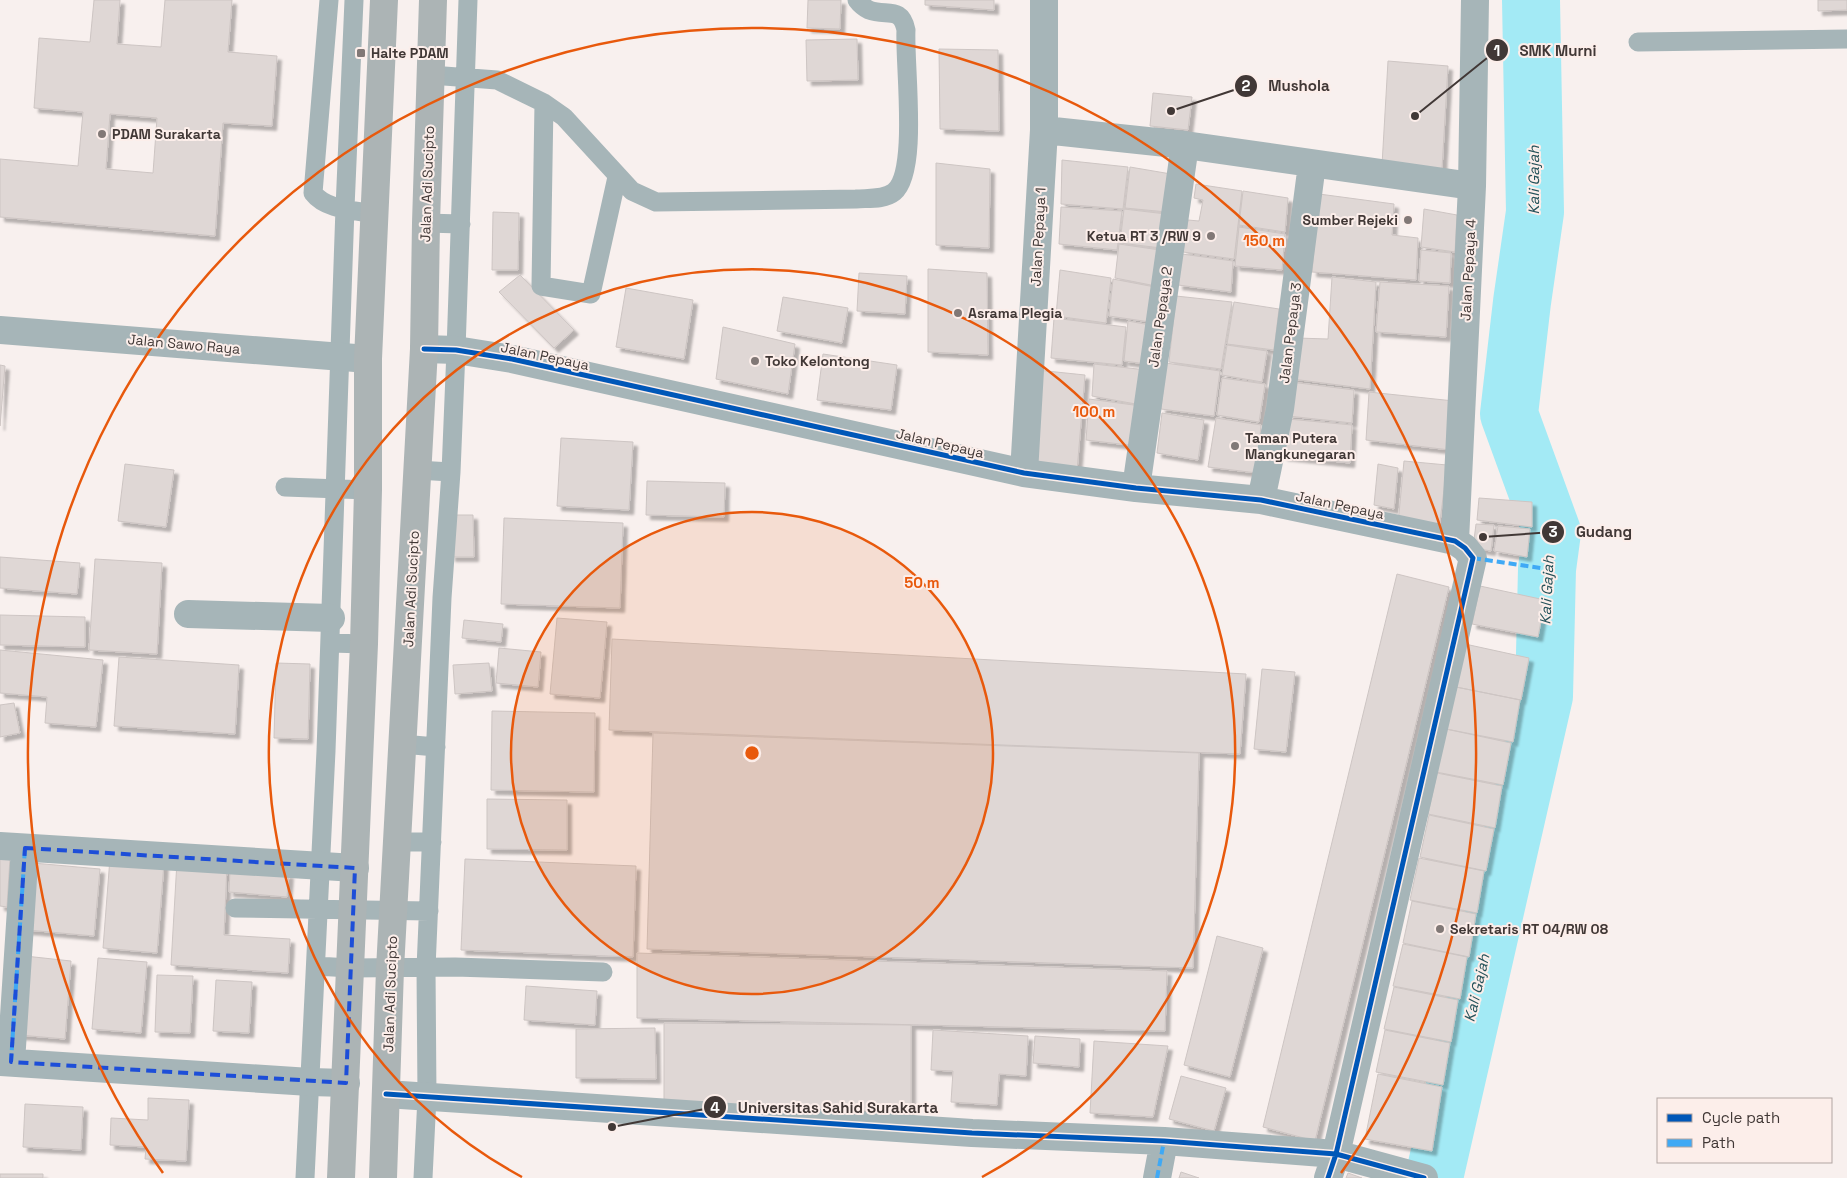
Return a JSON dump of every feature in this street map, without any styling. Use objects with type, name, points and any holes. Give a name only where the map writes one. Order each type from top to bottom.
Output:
[{"type":"highway","points":[[342,1178],[364,644],[368,490],[368,359],[384,0]]},
{"type":"highway","name":"Jalan Adi Sucipto","points":[[383,1178],[390,969],[424,349],[433,0]]},
{"type":"street","name":"Jalan Pepaya 1","points":[[1024,474],[1044,130],[1044,0]]},
{"type":"street","name":"Jalan Pepaya 4","points":[[1455,541],[1472,186],[1475,0]]},
{"type":"street","points":[[1044,130],[1184,145],[1472,186]]},
{"type":"street","name":"Jalan Pepaya 2","points":[[1136,488],[1184,145]]},
{"type":"street","name":"Jalan Pepaya 3","points":[[1261,500],[1280,410],[1312,164]]},
{"type":"street","name":"Jalan Sawo Raya","points":[[0,330],[368,359]]},
{"type":"street","name":"Jalan Pepaya","points":[[424,349],[456,350],[512,359],[1024,474],[1136,488],[1261,500],[1455,541]]},
{"type":"street","points":[[1332,1166],[1473,558],[1465,548],[1455,541]]},
{"type":"street","points":[[188,614],[331,631]]},
{"type":"street","points":[[346,1083],[6,1062],[12,847],[355,868]]},
{"type":"street","points":[[386,1094],[972,1133],[1164,1142],[1424,1178]]},
{"type":"street","points":[[1157,1178],[1164,1142]]},
{"type":"lane","points":[[330,0],[313,193],[317,198],[338,208],[375,214]]},
{"type":"lane","points":[[304,1178],[326,751],[354,0]]},
{"type":"lane","points":[[423,1178],[427,1097],[426,968],[442,598],[456,350],[468,0]]},
{"type":"lane","points":[[431,74],[497,80],[544,102],[564,117],[632,192],[656,202],[856,199],[886,196],[893,193],[899,186],[904,170],[909,136],[906,30],[904,21],[899,16],[891,12],[871,11],[857,0]]},
{"type":"lane","points":[[1638,42],[1847,39]]},
{"type":"lane","points":[[544,102],[541,286],[591,294],[617,177]]},
{"type":"lane","points":[[426,223],[461,224]]},
{"type":"lane","points":[[417,470],[450,472]]},
{"type":"lane","points":[[285,487],[368,490]]},
{"type":"lane","points":[[333,586],[364,588]]},
{"type":"lane","points":[[411,596],[442,598]]},
{"type":"lane","points":[[331,631],[364,644]]},
{"type":"lane","points":[[408,637],[441,640]]},
{"type":"lane","points":[[402,744],[436,747]]},
{"type":"lane","points":[[326,751],[360,754]]},
{"type":"lane","points":[[398,842],[432,842]]},
{"type":"lane","points":[[235,908],[429,910]]},
{"type":"lane","points":[[316,966],[603,972]]},
{"type":"highlighted area","points":[[25,848],[355,868],[346,1083],[11,1062]]},
{"type":"building","points":[[94,0],[120,0],[117,44],[161,47],[165,0],[232,0],[228,52],[277,56],[272,126],[223,123],[215,236],[0,217],[0,159],[78,166],[83,112],[34,108],[39,38],[90,42]],"holes":[[[110,114],[157,118],[153,173],[106,169]]]},
{"type":"building","points":[[808,0],[841,0],[840,29],[807,28]]},
{"type":"building","points":[[925,0],[994,0],[994,10],[925,5]]},
{"type":"building","points":[[1818,0],[1847,0],[1847,10],[1818,11]]},
{"type":"building","points":[[857,39],[858,80],[807,81],[806,40]]},
{"type":"building","points":[[939,49],[998,50],[999,131],[940,129]]},
{"type":"building","points":[[1388,61],[1448,66],[1442,169],[1382,165]]},
{"type":"building","points":[[1153,93],[1192,97],[1188,130],[1150,126]]},
{"type":"building","points":[[1062,160],[1128,167],[1123,209],[1061,204]]},
{"type":"building","points":[[936,163],[990,169],[989,248],[936,245]]},
{"type":"building","points":[[1130,167],[1171,174],[1167,212],[1125,208]]},
{"type":"building","name":"Ketua RT 3 /RW 9","points":[[1196,184],[1242,191],[1234,259],[1183,252],[1188,220],[1199,221],[1203,200],[1194,198]]},
{"type":"building","points":[[1243,191],[1288,198],[1285,232],[1239,225]]},
{"type":"building","points":[[1319,194],[1394,204],[1392,235],[1418,238],[1416,280],[1312,272]]},
{"type":"building","points":[[1061,207],[1122,211],[1117,250],[1059,244]]},
{"type":"building","points":[[1124,209],[1166,214],[1161,248],[1120,243]]},
{"type":"building","points":[[1424,209],[1457,215],[1455,252],[1421,247]]},
{"type":"building","points":[[493,212],[519,213],[518,270],[492,270]]},
{"type":"building","points":[[1239,227],[1285,234],[1282,270],[1235,266]]},
{"type":"building","points":[[1119,244],[1160,250],[1156,286],[1115,278]]},
{"type":"building","points":[[1421,250],[1451,253],[1450,283],[1419,281]]},
{"type":"building","points":[[1182,254],[1233,261],[1231,292],[1178,285]]},
{"type":"building","name":"Asrama Plegia","points":[[928,269],[987,273],[988,355],[928,352]]},
{"type":"building","points":[[1060,270],[1111,278],[1106,323],[1056,316]]},
{"type":"building","points":[[859,273],[907,276],[905,314],[857,311]]},
{"type":"building","points":[[520,275],[574,330],[554,348],[499,292]]},
{"type":"building","points":[[1332,277],[1376,282],[1370,389],[1292,379],[1297,338],[1328,339]]},
{"type":"building","points":[[1113,279],[1155,287],[1150,322],[1109,316]]},
{"type":"building","points":[[1380,282],[1449,286],[1446,337],[1376,332]]},
{"type":"building","points":[[626,288],[693,300],[684,359],[616,347]]},
{"type":"building","points":[[1176,296],[1232,302],[1221,369],[1169,362]]},
{"type":"building","points":[[783,297],[848,308],[842,343],[777,331]]},
{"type":"building","points":[[1234,302],[1279,309],[1274,350],[1227,344]]},
{"type":"building","points":[[1054,318],[1126,327],[1122,365],[1051,358]]},
{"type":"building","points":[[1128,321],[1150,325],[1146,364],[1124,361]]},
{"type":"building","name":"Toko Kelontong","points":[[723,327],[795,344],[788,394],[716,379]]},
{"type":"building","points":[[1227,345],[1267,351],[1262,382],[1222,375]]},
{"type":"building","points":[[823,354],[897,365],[891,410],[817,400]]},
{"type":"building","points":[[1166,363],[1220,371],[1214,416],[1161,409]]},
{"type":"building","points":[[1094,364],[1146,370],[1141,405],[1092,396]]},
{"type":"building","points":[[0,365],[5,366],[0,426]]},
{"type":"building","points":[[1037,370],[1085,375],[1077,471],[1031,465]]},
{"type":"building","points":[[1222,378],[1265,384],[1259,422],[1217,415]]},
{"type":"building","points":[[1291,382],[1354,390],[1352,423],[1288,416]]},
{"type":"building","points":[[1369,392],[1454,401],[1450,450],[1366,440]]},
{"type":"building","points":[[1089,399],[1141,406],[1137,446],[1086,440]]},
{"type":"building","points":[[1162,413],[1204,420],[1198,460],[1157,453]]},
{"type":"building","name":"Taman Putera Mangkunegaran","points":[[1216,418],[1261,425],[1257,473],[1208,467]]},
{"type":"building","points":[[1288,419],[1352,425],[1350,463],[1283,456]]},
{"type":"building","points":[[561,438],[633,442],[629,510],[557,506]]},
{"type":"building","points":[[1404,461],[1447,465],[1439,530],[1398,524]]},
{"type":"building","points":[[125,464],[174,470],[166,527],[118,521]]},
{"type":"building","points":[[1378,464],[1398,468],[1394,509],[1374,505]]},
{"type":"building","points":[[647,481],[725,483],[724,517],[646,515]]},
{"type":"building","points":[[1479,498],[1532,502],[1532,527],[1477,520]]},
{"type":"building","points":[[450,515],[473,515],[474,557],[451,557]]},
{"type":"building","points":[[504,518],[623,523],[620,608],[501,604]]},
{"type":"building","points":[[1476,524],[1494,525],[1491,551],[1473,548]]},
{"type":"building","points":[[1498,526],[1530,529],[1527,557],[1494,551]]},
{"type":"building","points":[[0,557],[80,563],[77,594],[0,588]]},
{"type":"building","points":[[95,559],[162,563],[157,654],[89,650]]},
{"type":"building","points":[[1397,574],[1449,587],[1315,1141],[1263,1127]]},
{"type":"building","points":[[1480,586],[1545,600],[1538,637],[1472,624]]},
{"type":"building","points":[[0,615],[85,617],[85,647],[0,645]]},
{"type":"building","points":[[557,618],[607,622],[600,698],[550,694]]},
{"type":"building","points":[[464,620],[503,624],[501,642],[462,638]]},
{"type":"building","points":[[612,639],[1246,674],[1240,754],[609,730]]},
{"type":"building","points":[[1465,644],[1529,658],[1521,700],[1456,687]]},
{"type":"building","points":[[499,648],[541,652],[538,687],[496,683]]},
{"type":"building","points":[[0,650],[103,660],[96,727],[45,723],[47,697],[0,693]]},
{"type":"building","points":[[119,657],[239,665],[235,734],[114,726]]},
{"type":"building","points":[[276,663],[310,664],[308,739],[274,738]]},
{"type":"building","points":[[489,663],[492,691],[455,694],[453,665]]},
{"type":"building","points":[[1262,669],[1295,672],[1286,752],[1254,749]]},
{"type":"building","points":[[1456,687],[1520,700],[1513,742],[1446,729]]},
{"type":"building","points":[[14,703],[20,733],[0,737],[0,705]]},
{"type":"building","points":[[492,711],[595,713],[594,792],[491,790]]},
{"type":"building","points":[[1446,729],[1511,743],[1503,785],[1436,772]]},
{"type":"building","points":[[653,733],[1199,753],[1193,968],[647,949]]},
{"type":"building","points":[[1437,773],[1502,786],[1495,828],[1428,814]]},
{"type":"building","points":[[487,799],[567,800],[567,850],[487,849]]},
{"type":"building","points":[[1429,815],[1494,829],[1486,871],[1420,857]]},
{"type":"building","points":[[0,857],[10,858],[7,907],[0,906]]},
{"type":"building","points":[[110,858],[164,863],[157,953],[103,948]]},
{"type":"building","points":[[1419,858],[1484,871],[1477,913],[1410,900]]},
{"type":"building","points":[[465,859],[636,866],[633,957],[461,950]]},
{"type":"building","points":[[177,861],[227,865],[224,935],[290,939],[288,973],[171,965]]},
{"type":"building","points":[[33,863],[100,869],[94,936],[27,930]]},
{"type":"building","points":[[230,870],[289,874],[287,897],[229,892]]},
{"type":"building","name":"Sekretaris RT 04/RW 08","points":[[1412,901],[1476,914],[1469,957],[1403,943]]},
{"type":"building","points":[[1217,936],[1263,948],[1230,1077],[1184,1065]]},
{"type":"building","points":[[1403,944],[1467,957],[1460,999],[1393,986]]},
{"type":"building","points":[[637,953],[1167,971],[1165,1031],[637,1018]]},
{"type":"building","points":[[25,956],[71,961],[65,1039],[19,1035]]},
{"type":"building","points":[[98,958],[147,962],[141,1033],[92,1029]]},
{"type":"building","points":[[157,975],[193,976],[190,1033],[155,1032]]},
{"type":"building","points":[[216,980],[252,982],[249,1033],[213,1031]]},
{"type":"building","points":[[526,986],[597,991],[595,1025],[524,1020]]},
{"type":"building","points":[[1394,987],[1458,1000],[1451,1042],[1384,1029]]},
{"type":"building","points":[[664,1023],[911,1025],[911,1111],[664,1108]]},
{"type":"building","points":[[655,1028],[656,1079],[576,1078],[576,1029]]},
{"type":"building","points":[[933,1030],[1028,1036],[1026,1076],[999,1074],[997,1105],[951,1102],[953,1071],[931,1070]]},
{"type":"building","points":[[1385,1030],[1450,1043],[1443,1085],[1376,1072]]},
{"type":"building","points":[[1035,1036],[1080,1039],[1079,1067],[1033,1063]]},
{"type":"building","points":[[1094,1041],[1168,1046],[1153,1117],[1090,1113]]},
{"type":"building","points":[[1378,1074],[1442,1087],[1432,1151],[1365,1139]]},
{"type":"building","points":[[1181,1076],[1226,1088],[1214,1131],[1169,1119]]},
{"type":"building","points":[[148,1098],[189,1100],[186,1161],[145,1159],[146,1147],[110,1145],[111,1118],[148,1120]]},
{"type":"building","points":[[25,1104],[83,1107],[81,1150],[23,1147]]},
{"type":"building","points":[[1181,1172],[1199,1178],[1179,1178]]},
{"type":"building","points":[[1348,1173],[1362,1178],[1346,1178]]},
{"type":"building","points":[[0,1174],[43,1174],[43,1178],[0,1178]]},
{"type":"waterway","name":"Kali Gajah","points":[[1434,1178],[1544,696],[1547,569],[1552,532],[1509,414],[1535,212],[1531,0]]},
{"type":"marked path","points":[[1473,558],[1547,569]]},
{"type":"marked path","points":[[11,1062],[25,848]]},
{"type":"marked path","points":[[1157,1178],[1164,1141]]},
{"type":"cycle path","points":[[424,349],[456,350],[512,359],[1024,473],[1136,488],[1261,500],[1455,541],[1465,548],[1473,558],[1336,1154],[1328,1178]]},
{"type":"cycle path","points":[[386,1094],[972,1133],[1164,1141],[1336,1154],[1424,1178]]},
{"type":"place","name":"Halte PDAM","points":[[361,53]]},
{"type":"place","name":"Mushola","points":[[1171,111]]},
{"type":"place","name":"SMK Murni","points":[[1415,116]]},
{"type":"place","name":"PDAM Surakarta","points":[[102,134]]},
{"type":"place","name":"Sumber Rejeki","points":[[1408,220]]},
{"type":"place","name":"Ketua RT 3 /RW 9","points":[[1211,236]]},
{"type":"place","name":"Asrama Plegia","points":[[958,313]]},
{"type":"place","name":"Toko Kelontong","points":[[755,361]]},
{"type":"place","name":"Taman Putera Mangkunegaran","points":[[1235,446]]},
{"type":"place","name":"Gudang","points":[[1483,537]]},
{"type":"place","name":"Sekretaris RT 04/RW 08","points":[[1440,929]]},
{"type":"place","name":"Universitas Sahid Surakarta","points":[[612,1127]]}]
